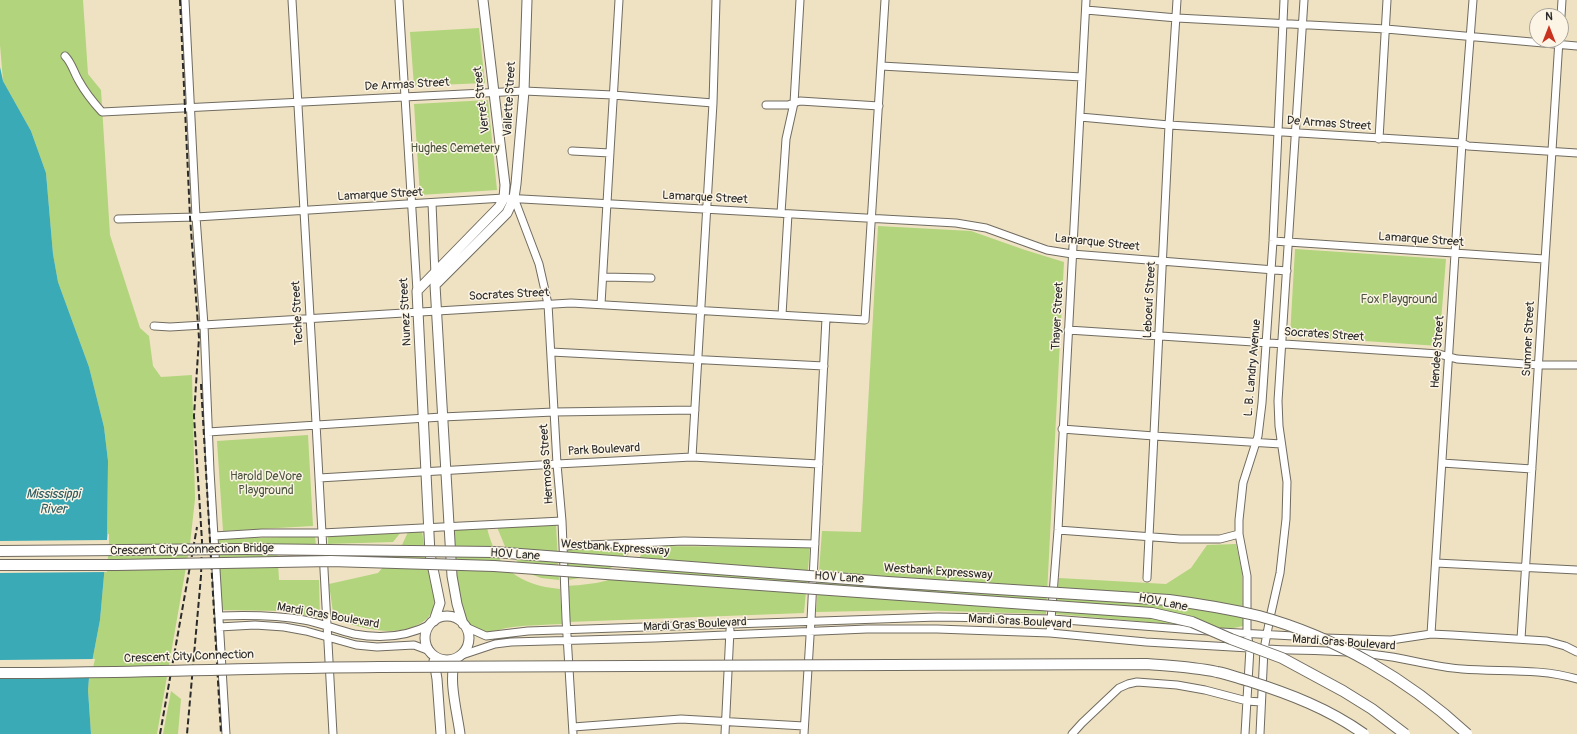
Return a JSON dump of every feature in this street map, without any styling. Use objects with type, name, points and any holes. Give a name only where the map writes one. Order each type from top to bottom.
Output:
[{"type":"highway","name":"Westbank Expressway","points":[[0,551],[245,549],[494,552],[888,582],[1170,600],[1216,606],[1260,617],[1302,630],[1340,646],[1367,661],[1426,699],[1467,734]]},
{"type":"highway","name":"Crescent City Connection Bridge","points":[[0,565],[117,565],[331,561],[385,562]]},
{"type":"highway","name":"HOV Lane","points":[[385,562],[501,566],[1152,612],[1192,622],[1231,639],[1282,658],[1366,706],[1405,734]]},
{"type":"highway","name":"Crescent City Connection","points":[[0,673],[122,672],[379,666],[1055,663],[1147,664],[1176,666],[1218,672],[1264,686],[1307,702],[1343,719],[1364,734]]},
{"type":"main road","name":"Verret Street","points":[[483,0],[505,185],[504,198]]},
{"type":"main road","name":"Vallette Street","points":[[514,198],[524,91],[526,0]]},
{"type":"main road","points":[[417,292],[499,207],[504,198]]},
{"type":"main road","points":[[460,734],[452,684],[454,664],[467,648],[469,641],[468,633],[457,604],[453,585],[442,417],[436,285],[507,213],[514,198]]},
{"type":"main road","name":"Nunez Street","points":[[417,292],[430,554],[440,603],[432,622]]},
{"type":"main road","points":[[441,734],[437,679],[431,653],[426,644],[425,637],[432,622],[440,618],[451,617],[458,619],[464,625]]},
{"type":"main road","points":[[431,653],[443,660],[451,660],[460,656]]},
{"type":"street","points":[[185,0],[226,734]]},
{"type":"street","name":"Teche Street","points":[[292,0],[333,734]]},
{"type":"street","name":"Nunez Street","points":[[399,0],[417,292]]},
{"type":"street","points":[[601,304],[619,0]]},
{"type":"street","points":[[692,457],[694,410],[702,311],[706,210],[713,102],[716,0]]},
{"type":"street","points":[[782,315],[786,139],[794,103],[800,0]]},
{"type":"street","points":[[871,218],[885,0],[881,0]]},
{"type":"street","name":"Thayer Street","points":[[1050,633],[1058,530],[1062,429],[1086,0]]},
{"type":"street","name":"Leboeuf Street","points":[[1147,578],[1169,125],[1178,0]]},
{"type":"street","name":"L. B. Landry Avenue","points":[[1245,734],[1250,648],[1247,634],[1247,576],[1239,534],[1240,505],[1243,483],[1256,442],[1262,403],[1273,241],[1284,0]]},
{"type":"street","points":[[1260,734],[1264,649],[1283,552],[1287,482],[1281,444],[1278,401],[1287,271],[1294,133],[1304,0]]},
{"type":"street","points":[[1379,139],[1387,0]]},
{"type":"street","name":"Hendee Street","points":[[1431,634],[1462,143],[1473,0]]},
{"type":"street","points":[[1086,10],[1177,18],[1386,29],[1529,40]]},
{"type":"street","name":"Sumner Street","points":[[1521,639],[1559,48]]},
{"type":"street","name":"De Armas Street","points":[[65,56],[69,59],[79,82],[102,112],[493,91],[613,95],[713,102]]},
{"type":"street","points":[[881,66],[1082,77]]},
{"type":"street","points":[[766,105],[788,105],[800,101],[879,106]]},
{"type":"street","name":"De Armas Street","points":[[1080,117],[1169,125],[1462,143],[1468,146],[1577,153]]},
{"type":"street","points":[[572,151],[610,153]]},
{"type":"street","name":"Lamarque Street","points":[[118,219],[196,217],[514,198],[956,223],[986,228],[1047,250],[1072,254],[1287,271]]},
{"type":"street","name":"Hermosa Street","points":[[514,198],[538,264],[548,304],[557,464],[564,546],[567,641],[573,730]]},
{"type":"street","points":[[432,203],[436,285]]},
{"type":"street","name":"Socrates Street","points":[[154,326],[170,327],[571,303],[865,320],[871,218]]},
{"type":"street","name":"Lamarque Street","points":[[1273,241],[1544,259]]},
{"type":"street","points":[[603,277],[650,278]]},
{"type":"street","points":[[804,734],[826,318]]},
{"type":"street","name":"Socrates Street","points":[[1068,330],[1439,354],[1457,359],[1539,365],[1577,366]]},
{"type":"street","points":[[550,352],[698,361],[824,366]]},
{"type":"street","points":[[208,432],[442,417],[554,412],[694,410]]},
{"type":"street","points":[[1062,429],[1281,444]]},
{"type":"street","name":"Park Boulevard","points":[[319,478],[692,457],[819,464]]},
{"type":"street","points":[[1442,463],[1532,469]]},
{"type":"street","points":[[214,536],[262,533],[322,534],[562,521]]},
{"type":"street","points":[[1058,530],[1180,539],[1220,539],[1239,534]]},
{"type":"street","points":[[564,546],[684,542],[815,544]]},
{"type":"street","points":[[1436,563],[1577,570]]},
{"type":"street","name":"Mardi Gras Boulevard","points":[[219,616],[279,617],[305,620],[353,634],[378,637],[410,633],[432,622]]},
{"type":"street","name":"Mardi Gras Boulevard","points":[[464,625],[474,632],[486,636],[528,631],[811,620],[938,617],[1052,619],[1266,635],[1390,640],[1431,634],[1521,639],[1565,646],[1577,652]]},
{"type":"street","points":[[725,734],[730,624]]},
{"type":"street","name":"Mardi Gras Boulevard","points":[[220,627],[255,625],[284,628],[306,631],[356,646],[377,647],[414,645],[431,653]]},
{"type":"street","name":"Mardi Gras Boulevard","points":[[460,656],[483,648],[511,642],[867,629],[937,629],[1050,633],[1146,642],[1377,654],[1442,667],[1540,672],[1559,674],[1577,679]]},
{"type":"street","points":[[1072,734],[1119,688],[1137,682],[1177,685],[1205,690],[1247,701],[1262,702]]},
{"type":"street","points":[[573,730],[681,719],[804,726]]},
{"type":"green space","points":[[0,0],[83,0],[88,74],[101,90],[110,235],[140,328],[149,336],[153,366],[161,377],[192,375],[195,499],[190,544],[157,734],[91,734],[88,690],[89,678],[100,620],[107,542],[108,461],[104,427],[89,367],[58,282],[53,254],[46,173],[31,131],[3,81],[0,45]]},
{"type":"green space","points":[[479,28],[485,83],[414,86],[410,32]]},
{"type":"green space","name":"Hughes Cemetery","points":[[488,100],[497,190],[420,195],[414,104]]},
{"type":"green space","points":[[878,226],[971,231],[1064,262],[1046,614],[912,610],[816,612],[822,531],[861,532]]},
{"type":"green space","name":"Fox Playground","points":[[1295,249],[1446,259],[1439,346],[1290,336]]},
{"type":"green space","name":"Harold DeVore Playground","points":[[308,435],[313,526],[223,531],[217,441]]},
{"type":"green space","points":[[556,524],[559,580],[541,578],[528,573],[506,549],[497,527]]},
{"type":"green space","points":[[487,528],[491,542],[497,554],[512,572],[533,584],[560,589],[562,624],[519,626],[486,632],[477,630],[469,624],[464,614],[457,585],[453,529]]},
{"type":"green space","points":[[422,531],[434,594],[432,611],[428,618],[410,628],[389,631],[367,628],[334,620],[329,584],[378,573],[402,545],[408,532]]},
{"type":"green space","points":[[401,532],[393,542],[328,544],[328,535]]},
{"type":"green space","points":[[315,536],[316,546],[277,546],[279,580],[319,580],[320,618],[281,611],[222,610],[218,539]]},
{"type":"green space","points":[[1236,544],[1242,572],[1243,626],[1229,629],[1055,614],[1059,578],[1166,584],[1191,568],[1207,545]]},
{"type":"green space","points":[[566,546],[634,547],[621,561],[605,571],[568,580]]},
{"type":"green space","points":[[644,546],[810,547],[804,613],[568,622],[567,586],[602,582],[624,574],[633,567],[640,558]]},
{"type":"green space","points":[[171,691],[181,699],[178,734],[163,734]]},
{"type":"water","name":"Mississippi River","points":[[0,67],[3,81],[31,131],[46,173],[53,254],[58,282],[89,367],[104,427],[108,461],[107,542],[100,620],[88,690],[91,734],[0,734]]},
{"type":"pier","points":[[108,534],[109,542],[107,572],[0,573],[0,541],[107,540]]},
{"type":"pier","points":[[95,659],[91,677],[0,678],[0,660]]},
{"type":"railway","points":[[180,0],[190,217],[199,338],[194,416],[202,541],[201,576],[187,734]]},
{"type":"railway","points":[[201,384],[221,734]]},
{"type":"railway","points":[[160,734],[197,527]]}]
